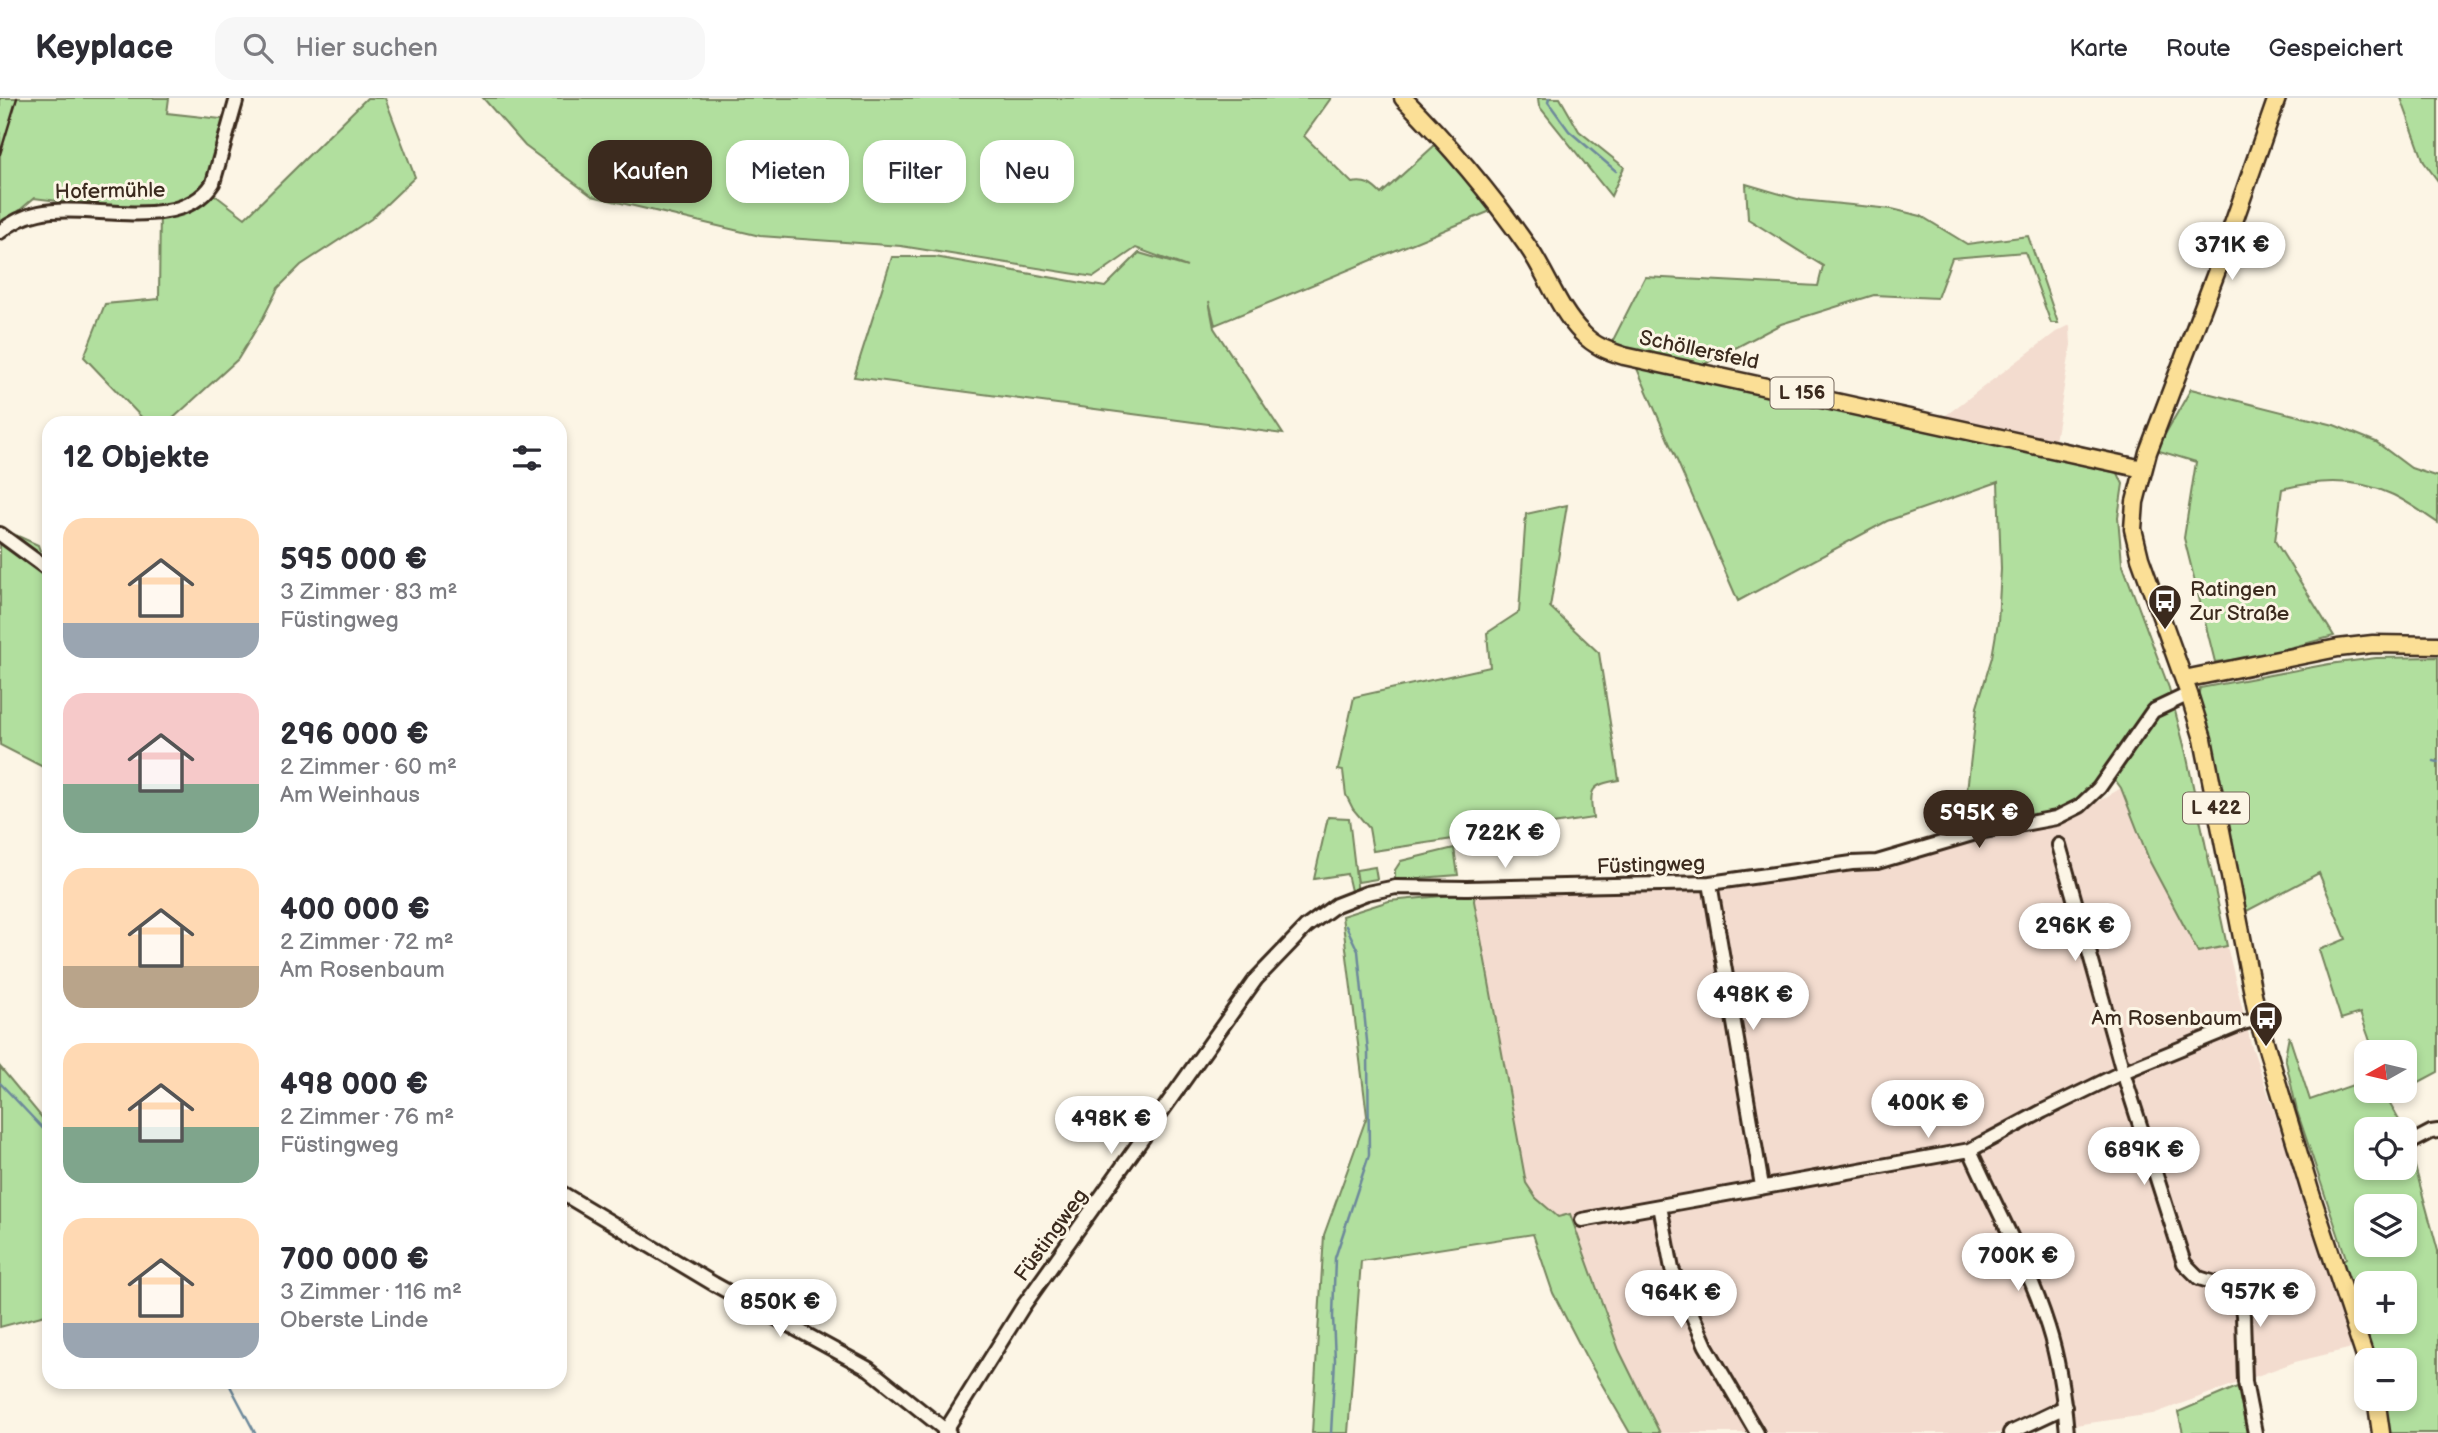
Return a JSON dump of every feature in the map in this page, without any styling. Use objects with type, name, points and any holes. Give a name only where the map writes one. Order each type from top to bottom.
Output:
[{"type":"main road","name":"Schöllersfeld","points":[[1403,98],[1446,144],[1515,229],[1580,331],[1602,349],[2143,469]]},
{"type":"main road","name":"L 422","points":[[2277,98],[2143,469],[2135,502],[2133,529],[2143,569],[2187,687],[2206,755],[2258,1019],[2314,1205],[2362,1348]]},
{"type":"main road","points":[[2187,687],[2337,648],[2374,644],[2438,645]]},
{"type":"main road","points":[[2378,1411],[2381,1433]]},
{"type":"street","name":"Hofermühle","points":[[0,232],[22,218],[48,211],[147,213],[193,203],[206,194],[213,183],[237,98]]},
{"type":"street","points":[[0,534],[42,565]]},
{"type":"street","name":"Füstingweg","points":[[946,1432],[1024,1305],[1256,979],[1318,918],[1351,899],[1396,887],[1710,883],[1852,863],[1877,862],[1979,832],[2056,818],[2080,806],[2099,788],[2153,711],[2187,687]]},
{"type":"street","points":[[2059,845],[2123,1072],[2185,1263],[2199,1278],[2236,1291],[2240,1297],[2244,1315],[2245,1382],[2255,1433]]},
{"type":"street","points":[[1710,883],[1762,1186]]},
{"type":"street","points":[[1581,1220],[1970,1150],[2123,1072],[2258,1019]]},
{"type":"street","points":[[2417,1140],[2438,1131]]},
{"type":"street","points":[[1970,1150],[2036,1293],[2053,1345],[2065,1407],[2067,1433]]},
{"type":"street","points":[[567,1196],[715,1284],[869,1369],[946,1432]]},
{"type":"street","points":[[1660,1206],[1672,1269],[1706,1346],[1756,1433]]},
{"type":"street","points":[[2010,1433],[2065,1407]]},
{"type":"shaded area","points":[[2070,325],[2071,345],[2055,441],[1941,419],[2056,332]]},
{"type":"shaded area","points":[[2121,788],[2150,862],[2197,952],[2227,946],[2251,1044],[2316,1232],[2352,1348],[2295,1362],[2153,1414],[2075,1425],[2071,1393],[2002,1433],[1660,1433],[1619,1350],[1570,1214],[1558,1217],[1536,1198],[1526,1183],[1474,901],[1475,893],[1683,892],[1807,873],[1906,863],[1954,842],[1995,832],[2063,823]]},
{"type":"green space","points":[[0,98],[169,98],[167,113],[231,120],[207,189],[245,218],[367,98],[385,98],[415,177],[371,219],[301,265],[278,288],[238,359],[176,416],[140,416],[84,357],[105,304],[159,299],[160,207],[98,206],[34,198],[0,227]]},
{"type":"green space","points":[[483,98],[1331,98],[1304,136],[1352,183],[1368,184],[1381,194],[1435,145],[1493,210],[1215,325],[1209,301],[1214,328],[1283,434],[854,377],[892,257],[935,257],[1105,287],[1139,253],[1187,267],[1136,248],[1094,277],[901,246],[760,236],[621,203],[712,203],[712,140],[588,140],[588,193],[525,146]]},
{"type":"green space","points":[[1538,98],[1560,98],[1579,131],[1624,167],[1611,196],[1539,106]]},
{"type":"green space","points":[[2401,98],[2438,98],[2438,181],[2424,162]]},
{"type":"green space","points":[[1746,184],[1801,200],[1892,209],[1921,216],[1967,244],[2028,236],[2058,323],[2051,323],[2025,252],[1952,258],[1937,298],[1874,295],[1781,324],[1699,367],[1610,346],[1645,277],[1818,286],[1823,266],[1748,219]]},
{"type":"green space","points":[[1635,364],[2118,473],[2123,484],[2118,517],[2122,563],[2169,688],[2186,753],[2227,946],[2198,952],[2150,862],[2121,788],[2108,770],[2085,795],[2055,811],[1962,832],[1977,707],[1992,657],[1998,622],[2001,569],[1998,482],[1887,521],[1738,601]]},
{"type":"green space","points":[[2191,389],[2334,425],[2376,442],[2411,468],[2438,477],[2438,523],[2397,497],[2365,485],[2323,482],[2282,489],[2275,541],[2334,636],[2256,657],[2215,662],[2184,538],[2196,462],[2156,450]]},
{"type":"green space","points":[[1567,505],[1550,607],[1599,653],[1619,780],[1602,784],[1594,790],[1591,801],[1593,818],[1373,851],[1369,828],[1353,809],[1346,795],[1343,771],[1338,770],[1354,697],[1490,667],[1487,633],[1519,612],[1526,514]]},
{"type":"green space","points":[[0,528],[38,545],[42,556],[42,766],[0,745]]},
{"type":"green space","points":[[2438,657],[2438,1072],[2417,1083],[2417,1040],[2370,1040],[2360,1013],[2341,1019],[2319,950],[2346,939],[2319,873],[2243,913],[2198,696],[2200,688],[2376,658]]},
{"type":"green space","points":[[1328,817],[1349,818],[1358,894],[1352,895],[1347,874],[1314,879]]},
{"type":"green space","points":[[1454,848],[1458,875],[1395,880],[1395,870],[1401,861]]},
{"type":"green space","points":[[1375,867],[1377,879],[1358,882],[1356,870]]},
{"type":"green space","points":[[1475,893],[1474,901],[1526,1183],[1536,1198],[1558,1217],[1570,1214],[1619,1350],[1660,1433],[1630,1433],[1553,1293],[1533,1234],[1361,1261],[1348,1433],[1312,1433],[1324,1235],[1367,1116],[1342,916],[1389,901]]},
{"type":"green space","points":[[2289,1036],[2310,1100],[2354,1083],[2354,1103],[2389,1103],[2397,1117],[2354,1117],[2354,1180],[2417,1180],[2417,1174],[2438,1251],[2438,1433],[2389,1433],[2386,1411],[2417,1411],[2417,1348],[2371,1348],[2366,1334],[2417,1334],[2417,1271],[2354,1271],[2354,1301],[2340,1262],[2346,1258],[2297,1111],[2285,1057]]},
{"type":"green space","points":[[0,1067],[42,1118],[42,1316],[0,1327]]},
{"type":"green space","points":[[2242,1385],[2252,1433],[2183,1433],[2178,1412]]},
{"type":"waterway","points":[[1549,98],[1548,102],[1569,131],[1616,171]]},
{"type":"waterway","points":[[2434,761],[2438,762]]},
{"type":"waterway","points":[[1331,1433],[1335,1360],[1335,1258],[1369,1155],[1368,1051],[1358,951],[1346,926]]},
{"type":"waterway","points":[[0,1083],[42,1128]]},
{"type":"waterway","points":[[232,1389],[255,1433]]},
{"type":"railway","points":[[0,154],[17,98]]},
{"type":"place","name":"Ratingen Zur Straße","points":[[2165,631]]},
{"type":"place","name":"Am Rosenbaum","points":[[2266,1048]]}]
